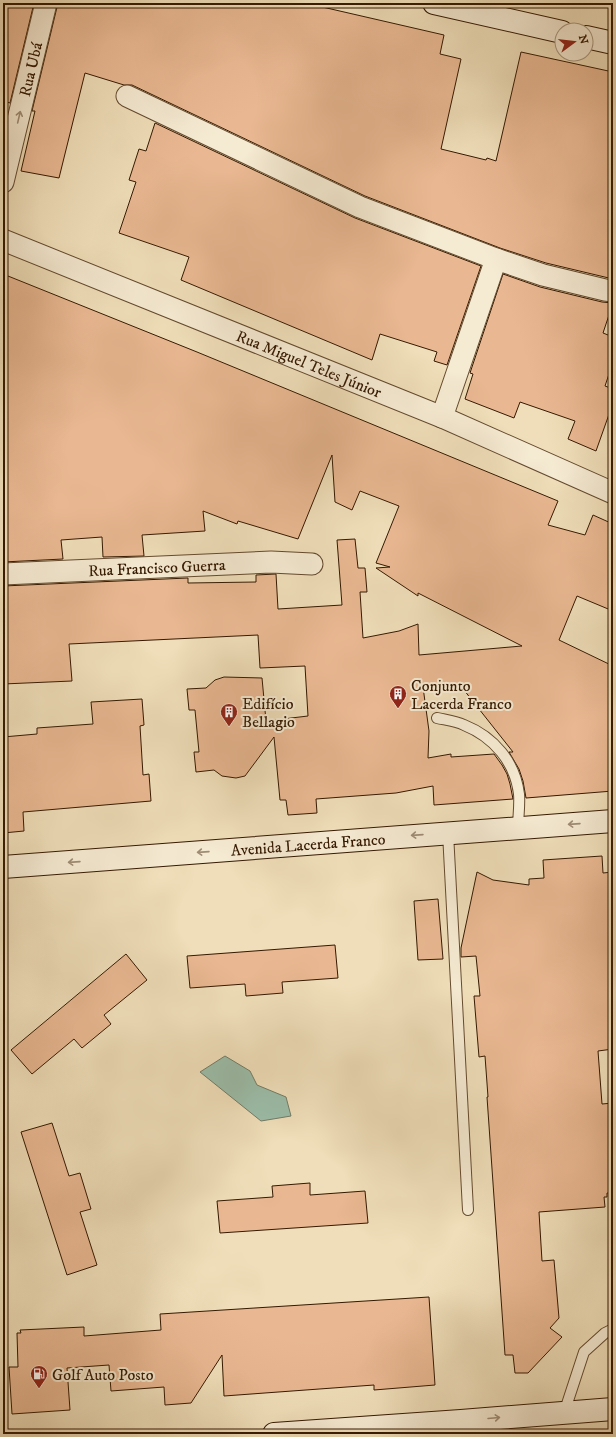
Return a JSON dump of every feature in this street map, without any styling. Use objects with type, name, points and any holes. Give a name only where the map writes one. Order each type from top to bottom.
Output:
[{"type":"street","name":"Rua Ubá","points":[[3,182],[46,3]]},
{"type":"street","points":[[434,3],[554,30]]},
{"type":"street","points":[[594,39],[613,43]]},
{"type":"street","points":[[127,96],[360,207],[496,259],[543,275],[613,291]]},
{"type":"street","name":"Rua Miguel Teles Júnior","points":[[3,240],[442,417],[613,493]]},
{"type":"street","points":[[442,417],[496,259]]},
{"type":"street","name":"Rua Francisco Guerra","points":[[3,574],[271,562],[312,564]]},
{"type":"street","name":"Avenida Lacerda Franco","points":[[3,867],[613,821]]},
{"type":"street","points":[[274,1434],[461,1428],[564,1413],[613,1409]]},
{"type":"lane","points":[[438,718],[463,724],[484,735],[508,759],[516,779],[519,795],[518,828]]},
{"type":"lane","points":[[448,833],[468,1210]]},
{"type":"lane","points":[[564,1413],[584,1352],[605,1333],[613,1329]]},
{"type":"shaded area","points":[[225,1056],[250,1071],[257,1085],[286,1097],[291,1116],[261,1121],[200,1072]]},
{"type":"building","points":[[3,3],[34,3],[10,103],[3,101]]},
{"type":"building","points":[[58,3],[305,3],[444,35],[440,54],[461,59],[441,149],[486,160],[487,158],[496,161],[521,52],[554,59],[554,62],[567,62],[613,72],[613,279],[546,263],[500,248],[365,196],[132,85],[124,85],[85,73],[59,178],[21,171],[35,111],[32,111]]},
{"type":"building","points":[[155,123],[355,218],[481,266],[447,365],[434,361],[437,352],[380,334],[372,360],[181,280],[189,257],[119,233],[136,182],[129,180],[139,149],[146,151]]},
{"type":"building","points":[[3,274],[197,352],[558,501],[548,525],[585,535],[593,515],[613,524],[613,611],[577,596],[559,640],[613,666],[613,791],[526,798],[519,769],[509,752],[513,752],[460,685],[423,687],[429,731],[428,758],[451,754],[451,757],[494,754],[507,774],[513,799],[434,805],[433,786],[396,793],[316,799],[317,813],[288,815],[286,800],[280,800],[274,737],[245,776],[236,778],[222,776],[214,770],[196,772],[194,752],[199,752],[195,710],[189,710],[187,689],[206,688],[215,680],[224,677],[262,678],[266,721],[308,716],[305,666],[260,668],[258,635],[69,644],[72,681],[3,684],[3,586],[188,578],[188,583],[256,582],[256,575],[276,574],[278,609],[342,605],[337,540],[355,539],[358,568],[365,568],[367,592],[360,592],[363,638],[399,631],[418,624],[419,655],[522,646],[418,593],[418,596],[376,568],[390,567],[376,563],[399,506],[360,491],[352,510],[335,502],[332,455],[298,539],[238,521],[237,524],[203,511],[205,531],[142,535],[144,556],[103,557],[102,537],[61,540],[63,559],[3,562]]},
{"type":"building","points":[[503,274],[540,287],[602,302],[613,303],[603,333],[613,337],[613,362],[605,386],[613,389],[613,403],[596,451],[568,439],[575,421],[520,402],[514,418],[465,399],[473,374],[470,373]]},
{"type":"building","points":[[142,699],[144,725],[140,726],[143,775],[149,774],[151,801],[23,812],[24,831],[3,833],[3,737],[37,734],[37,728],[93,724],[91,702]]},
{"type":"building","points":[[602,856],[603,873],[613,872],[613,1049],[598,1051],[602,1104],[613,1103],[613,1193],[607,1193],[607,1197],[604,1197],[605,1207],[539,1212],[542,1261],[554,1260],[559,1318],[550,1328],[562,1337],[528,1373],[515,1373],[513,1355],[505,1355],[485,1056],[479,1057],[474,996],[480,996],[476,956],[461,957],[461,948],[477,872],[493,880],[529,885],[529,879],[544,878],[543,860]]},
{"type":"building","points":[[438,899],[443,959],[418,960],[414,901]]},
{"type":"building","points":[[335,945],[338,978],[282,982],[283,993],[246,996],[245,984],[190,988],[187,956]]},
{"type":"building","points":[[126,954],[147,980],[104,1015],[111,1024],[82,1048],[74,1039],[32,1074],[11,1050]]},
{"type":"building","points":[[52,1123],[69,1176],[80,1173],[91,1209],[80,1212],[97,1265],[67,1275],[21,1132]]},
{"type":"building","points":[[310,1183],[310,1195],[365,1191],[368,1223],[220,1233],[217,1201],[273,1197],[272,1186]]},
{"type":"building","points":[[429,1297],[435,1385],[374,1390],[374,1385],[224,1396],[222,1355],[191,1403],[165,1405],[164,1387],[111,1391],[109,1365],[67,1368],[70,1410],[12,1414],[9,1367],[18,1367],[17,1333],[21,1333],[20,1330],[84,1327],[84,1336],[161,1330],[160,1314]]},
{"type":"place","name":"Conjunto Lacerda Franco","points":[[398,709]]},
{"type":"place","name":"Edifício Bellagio","points":[[229,727]]},
{"type":"place","name":"Golf Auto Posto","points":[[39,1389]]}]
